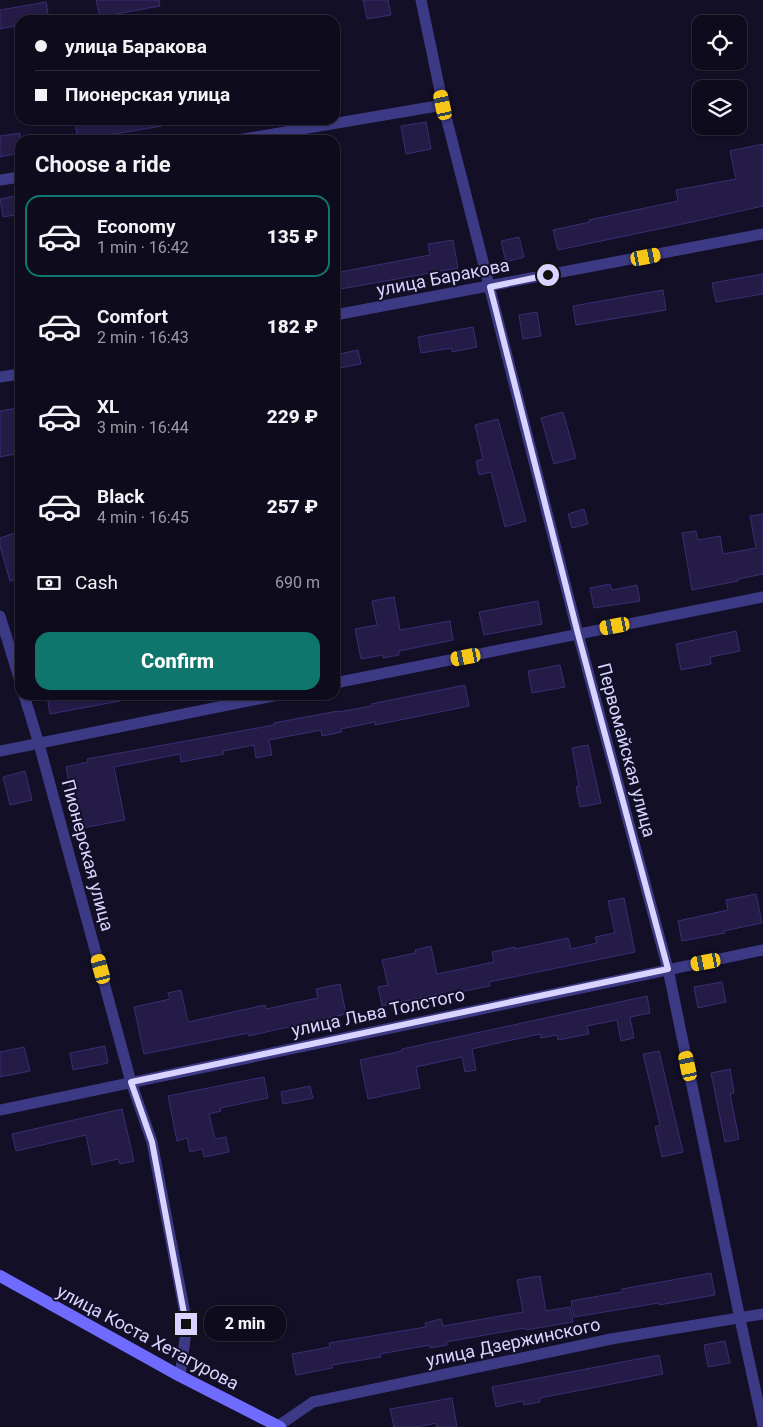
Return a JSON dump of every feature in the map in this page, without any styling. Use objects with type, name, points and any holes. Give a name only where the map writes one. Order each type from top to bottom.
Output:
[{"type":"main road","name":"улица Коста Хетагурова","points":[[0,1276],[180,1376],[279,1426]]},
{"type":"street","name":"Первомайская улица","points":[[421,0],[443,105],[578,634],[668,969],[763,1425]]},
{"type":"street","points":[[340,123],[443,105]]},
{"type":"street","points":[[267,135],[326,125]]},
{"type":"street","points":[[0,180],[15,178]]},
{"type":"street","name":"улица Баракова","points":[[340,314],[763,234]]},
{"type":"street","points":[[0,378],[15,375]]},
{"type":"street","points":[[340,682],[763,598]]},
{"type":"street","points":[[0,616],[15,665]]},
{"type":"street","name":"Пионерская улица","points":[[26,700],[40,744],[131,1082],[152,1142],[186,1324],[180,1376]]},
{"type":"street","points":[[0,751],[254,700]]},
{"type":"street","name":"улица Льва Толстого","points":[[0,1110],[763,950]]},
{"type":"street","name":"улица Дзержинского","points":[[279,1426],[313,1402],[611,1339],[763,1314]]},
{"type":"building","points":[[96,0],[159,0],[160,6],[111,15],[100,15]]},
{"type":"building","points":[[363,0],[388,0],[391,15],[367,19]]},
{"type":"building","points":[[46,2],[48,15],[15,15],[15,26],[0,29],[0,10]]},
{"type":"building","points":[[426,122],[431,149],[406,154],[401,126]]},
{"type":"building","points":[[75,125],[162,126],[108,135],[77,135]]},
{"type":"building","points":[[20,133],[20,135],[15,135],[15,154],[0,157],[0,136]]},
{"type":"building","points":[[763,144],[763,206],[558,250],[553,230],[590,222],[589,220],[678,201],[676,190],[736,179],[730,151]]},
{"type":"building","points":[[15,196],[15,215],[3,217],[0,199]]},
{"type":"building","points":[[519,237],[524,257],[506,262],[501,241]]},
{"type":"building","points":[[453,240],[458,268],[340,289],[340,272],[430,255],[428,244]]},
{"type":"building","points":[[763,274],[763,294],[716,302],[712,283]]},
{"type":"building","points":[[663,290],[666,310],[576,325],[573,306]]},
{"type":"building","points":[[537,312],[541,336],[523,339],[519,315]]},
{"type":"building","points":[[473,327],[477,347],[452,352],[452,348],[421,353],[418,337]]},
{"type":"building","points":[[358,350],[361,364],[340,368],[340,354]]},
{"type":"building","points":[[15,408],[15,454],[0,457],[0,411]]},
{"type":"building","points":[[563,412],[576,458],[554,464],[541,418]]},
{"type":"building","points":[[498,419],[526,521],[505,527],[491,472],[479,475],[476,461],[483,459],[475,425]]},
{"type":"building","points":[[584,509],[588,524],[572,528],[568,514]]},
{"type":"building","points":[[763,514],[763,574],[692,590],[682,533],[696,531],[698,540],[720,536],[723,554],[756,548],[750,516]]},
{"type":"building","points":[[15,533],[15,580],[10,581],[0,546],[0,538]]},
{"type":"building","points":[[610,584],[612,590],[637,585],[640,601],[594,608],[590,588]]},
{"type":"building","points":[[394,597],[400,630],[450,621],[453,640],[399,651],[399,655],[383,658],[383,655],[361,659],[355,629],[377,625],[372,601]]},
{"type":"building","points":[[538,601],[542,624],[484,635],[479,612]]},
{"type":"building","points":[[736,631],[740,651],[710,657],[711,664],[681,670],[676,644]]},
{"type":"building","points":[[560,665],[565,687],[532,693],[528,671]]},
{"type":"building","points":[[465,685],[469,706],[375,725],[375,722],[341,729],[342,732],[322,736],[321,730],[269,740],[272,755],[256,758],[254,745],[223,751],[224,754],[181,762],[180,754],[114,767],[125,820],[77,829],[66,767],[88,762],[87,759],[372,706],[371,704]]},
{"type":"building","points":[[48,700],[120,700],[120,701],[50,714]]},
{"type":"building","points":[[588,745],[601,803],[580,807],[576,787],[579,786],[572,748]]},
{"type":"building","points":[[25,771],[32,800],[10,805],[3,777]]},
{"type":"building","points":[[756,894],[762,923],[724,931],[725,933],[682,941],[678,921],[728,910],[726,900]]},
{"type":"building","points":[[624,898],[635,952],[489,982],[490,986],[444,995],[443,993],[382,1006],[378,987],[388,985],[382,960],[416,953],[415,950],[431,946],[437,974],[494,962],[492,952],[515,947],[515,949],[568,938],[571,949],[597,943],[595,937],[615,933],[608,901]]},
{"type":"building","points":[[722,982],[726,1002],[698,1008],[694,987]]},
{"type":"building","points":[[340,984],[346,1014],[249,1036],[248,1033],[144,1054],[134,1007],[170,999],[168,993],[181,990],[188,1022],[265,1005],[266,1009],[318,998],[316,989]]},
{"type":"building","points":[[647,996],[650,1013],[630,1017],[634,1038],[621,1041],[617,1020],[587,1026],[589,1034],[558,1040],[557,1035],[541,1038],[540,1034],[472,1049],[476,1070],[465,1072],[462,1057],[416,1067],[420,1088],[368,1099],[360,1060],[402,1051],[402,1049]]},
{"type":"building","points":[[105,1046],[108,1063],[73,1070],[70,1053]]},
{"type":"building","points":[[24,1047],[30,1071],[0,1077],[0,1052]]},
{"type":"building","points":[[659,1051],[683,1152],[662,1157],[655,1127],[660,1125],[643,1054]]},
{"type":"building","points":[[730,1069],[734,1093],[730,1094],[739,1139],[725,1142],[711,1073]]},
{"type":"building","points":[[264,1077],[268,1098],[220,1108],[221,1111],[209,1114],[215,1139],[226,1137],[229,1152],[204,1157],[202,1149],[190,1152],[187,1138],[177,1141],[168,1096]]},
{"type":"building","points":[[310,1086],[313,1098],[283,1104],[281,1092]]},
{"type":"building","points":[[122,1109],[134,1161],[120,1164],[118,1159],[92,1165],[86,1135],[16,1151],[12,1134]]},
{"type":"building","points":[[711,1273],[715,1295],[574,1317],[571,1301],[622,1292],[622,1289]]},
{"type":"building","points":[[540,1276],[546,1311],[570,1307],[573,1322],[526,1330],[525,1328],[446,1342],[447,1345],[430,1348],[430,1345],[380,1354],[381,1357],[332,1365],[332,1368],[296,1375],[292,1354],[330,1347],[329,1343],[426,1327],[425,1323],[441,1319],[443,1326],[523,1312],[517,1280]]},
{"type":"building","points":[[725,1341],[730,1363],[708,1367],[704,1345]]},
{"type":"building","points":[[659,1355],[663,1374],[540,1398],[540,1402],[524,1405],[523,1401],[496,1407],[492,1387]]},
{"type":"building","points":[[452,1398],[457,1427],[437,1427],[436,1423],[417,1427],[394,1427],[390,1409]]},
{"type":"route","points":[[186,1324],[152,1142],[131,1082],[668,969],[578,634],[490,287],[548,275]]}]
